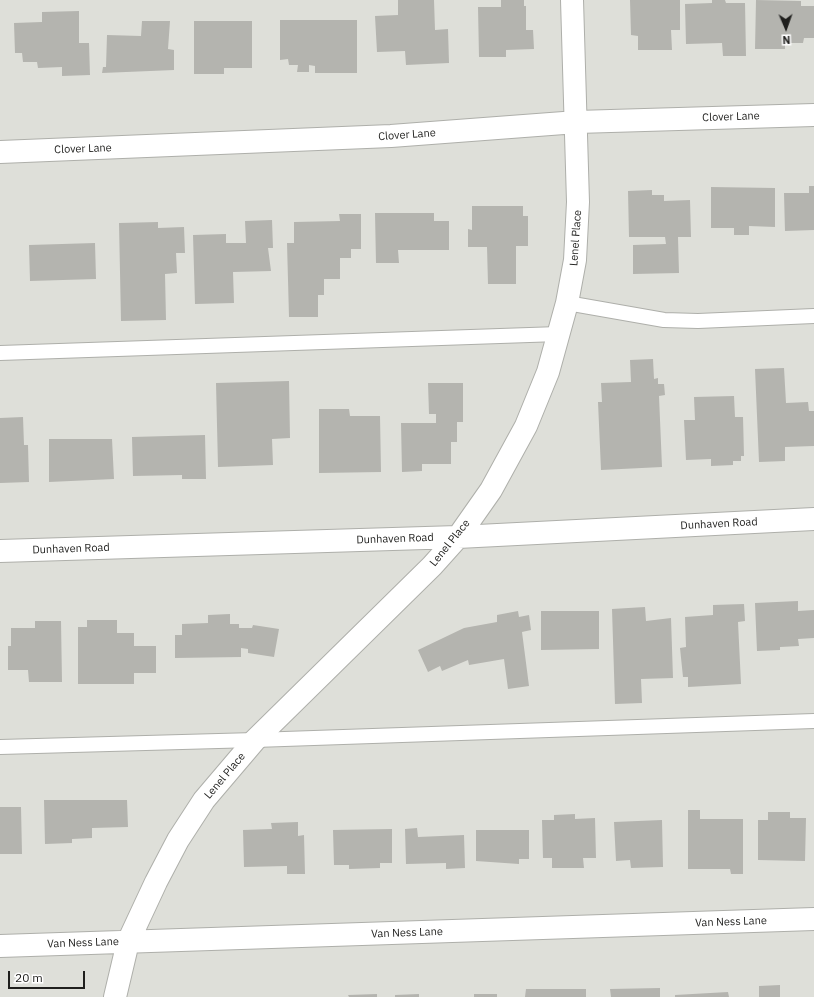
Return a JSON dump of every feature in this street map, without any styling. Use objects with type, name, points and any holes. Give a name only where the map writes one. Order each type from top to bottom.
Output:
[{"type":"street","name":"Lenel Place","points":[[115,997],[128,942],[156,882],[178,840],[204,800],[255,740],[432,566],[458,537],[491,490],[526,426],[548,372],[567,303],[575,260],[578,202],[572,0]]},
{"type":"street","name":"Clover Lane","points":[[0,152],[391,136],[576,122],[814,115]]},
{"type":"street","name":"Dunhaven Road","points":[[0,552],[458,537],[814,519]]},
{"type":"street","name":"Van Ness Lane","points":[[0,946],[814,919]]},
{"type":"lane","points":[[567,303],[664,320],[691,321],[814,316]]},
{"type":"lane","points":[[0,353],[559,334]]},
{"type":"lane","points":[[0,747],[814,721]]},
{"type":"building","points":[[398,0],[434,0],[435,30],[448,29],[449,63],[406,65],[405,51],[377,52],[375,16],[398,15]]},
{"type":"building","points":[[501,0],[524,0],[524,6],[526,6],[526,30],[533,30],[534,49],[506,50],[506,57],[479,57],[478,7],[501,7]]},
{"type":"building","points":[[630,0],[680,0],[680,30],[671,30],[672,50],[638,50],[638,36],[631,35]]},
{"type":"building","points":[[712,0],[725,0],[726,3],[745,3],[746,56],[723,56],[722,43],[686,44],[685,4],[712,3]]},
{"type":"building","points":[[756,0],[801,1],[801,6],[814,6],[814,38],[804,38],[803,43],[785,43],[785,49],[755,49]]},
{"type":"building","points":[[79,11],[79,43],[89,43],[90,75],[62,76],[62,67],[38,68],[37,62],[23,62],[22,53],[15,53],[14,23],[42,22],[42,12]]},
{"type":"building","points":[[280,20],[357,20],[357,73],[315,73],[315,66],[309,65],[309,72],[297,72],[298,65],[289,65],[288,59],[280,60]]},
{"type":"building","points":[[142,21],[170,21],[168,49],[174,50],[174,70],[102,73],[103,67],[106,67],[107,35],[141,36]]},
{"type":"building","points":[[194,21],[252,21],[252,68],[224,68],[224,74],[194,74]]},
{"type":"building","points":[[809,186],[814,186],[814,230],[785,231],[784,193],[809,193]]},
{"type":"building","points":[[711,187],[775,188],[775,227],[749,226],[749,235],[734,235],[734,228],[711,228]]},
{"type":"building","points":[[652,190],[652,195],[664,195],[664,201],[690,200],[691,237],[678,237],[679,273],[633,274],[633,245],[666,244],[665,237],[629,237],[628,191]]},
{"type":"building","points":[[472,206],[523,206],[523,216],[528,216],[528,246],[516,246],[516,284],[488,284],[487,247],[468,247],[468,229],[472,230]]},
{"type":"building","points":[[375,213],[434,213],[434,221],[449,221],[449,250],[398,250],[399,263],[376,263]]},
{"type":"building","points":[[339,214],[361,214],[361,249],[351,249],[351,258],[340,258],[340,279],[324,279],[324,295],[318,295],[318,317],[289,317],[287,243],[294,243],[294,222],[340,221]]},
{"type":"building","points":[[272,220],[273,248],[268,248],[271,271],[233,272],[234,303],[195,304],[193,235],[226,234],[226,243],[246,243],[245,221]]},
{"type":"building","points":[[158,222],[158,228],[184,227],[185,253],[176,253],[177,273],[165,274],[166,320],[121,321],[119,223]]},
{"type":"building","points":[[95,243],[96,279],[30,281],[29,245]]},
{"type":"building","points":[[653,359],[654,379],[658,378],[658,384],[664,384],[665,395],[659,396],[662,467],[601,470],[598,402],[602,402],[601,383],[631,382],[630,360]]},
{"type":"building","points":[[784,368],[786,403],[808,402],[809,411],[814,411],[814,446],[785,447],[785,461],[759,462],[755,369]]},
{"type":"building","points":[[289,381],[290,438],[272,439],[273,465],[218,467],[216,383]]},
{"type":"building","points":[[428,383],[463,383],[463,422],[457,422],[457,442],[451,442],[451,464],[422,464],[422,471],[402,472],[401,423],[436,423],[436,414],[429,414]]},
{"type":"building","points":[[734,396],[735,417],[743,417],[744,456],[741,456],[741,461],[733,461],[733,465],[711,466],[711,459],[686,460],[684,420],[695,420],[694,397]]},
{"type":"building","points":[[319,409],[349,409],[350,416],[380,416],[381,472],[319,473]]},
{"type":"building","points":[[23,417],[24,445],[28,445],[29,482],[0,483],[0,418]]},
{"type":"building","points":[[205,435],[206,479],[182,479],[182,475],[133,476],[132,437]]},
{"type":"building","points":[[49,439],[112,439],[114,479],[49,482]]},
{"type":"building","points":[[798,601],[798,611],[814,610],[814,638],[798,639],[799,646],[780,647],[780,650],[757,651],[755,603]]},
{"type":"building","points":[[744,604],[745,621],[738,622],[741,684],[688,687],[688,677],[683,677],[680,648],[686,647],[685,617],[713,615],[713,605]]},
{"type":"building","points":[[645,607],[646,621],[671,618],[673,678],[641,679],[642,703],[615,704],[612,609]]},
{"type":"building","points":[[518,611],[519,617],[529,615],[531,630],[522,632],[529,686],[508,689],[504,659],[469,665],[468,660],[442,671],[440,666],[428,672],[418,650],[464,628],[497,622],[497,615]]},
{"type":"building","points":[[541,611],[599,611],[599,649],[541,650]]},
{"type":"building","points":[[230,614],[230,624],[239,624],[239,628],[252,628],[253,625],[279,629],[274,657],[248,653],[248,649],[241,648],[241,657],[175,658],[175,635],[182,635],[182,624],[208,623],[208,615]]},
{"type":"building","points":[[87,620],[117,620],[117,633],[134,633],[134,646],[156,646],[156,673],[134,673],[134,684],[78,684],[78,627],[87,627]]},
{"type":"building","points":[[35,621],[61,621],[62,682],[29,682],[28,670],[8,670],[8,646],[11,646],[11,628],[35,628]]},
{"type":"building","points":[[44,800],[127,800],[128,827],[92,828],[92,838],[72,839],[72,843],[45,844]]},
{"type":"building","points":[[0,807],[21,807],[22,854],[0,854]]},
{"type":"building","points":[[688,810],[700,810],[700,819],[743,819],[743,874],[731,874],[730,869],[688,869]]},
{"type":"building","points":[[768,812],[790,812],[790,818],[806,818],[805,861],[758,860],[758,820],[768,820]]},
{"type":"building","points":[[575,814],[575,819],[595,818],[596,858],[583,858],[584,868],[552,868],[552,858],[543,858],[542,820],[554,820],[554,815]]},
{"type":"building","points":[[662,820],[663,867],[631,868],[630,860],[616,861],[614,822]]},
{"type":"building","points":[[298,822],[298,836],[304,835],[305,874],[287,874],[287,866],[244,867],[243,830],[272,829],[271,823]]},
{"type":"building","points":[[417,828],[418,837],[464,835],[465,868],[446,869],[446,863],[406,864],[405,829]]},
{"type":"building","points":[[392,829],[392,863],[380,863],[380,868],[349,869],[349,865],[334,865],[333,830]]},
{"type":"building","points":[[476,830],[529,830],[529,859],[519,859],[519,864],[476,861]]},
{"type":"building","points":[[780,985],[780,997],[759,997],[759,986]]},
{"type":"building","points":[[660,988],[660,997],[611,997],[610,989]]},
{"type":"building","points":[[526,989],[586,989],[586,997],[525,997]]},
{"type":"building","points":[[728,992],[729,997],[675,997],[675,995]]},
{"type":"building","points":[[377,994],[377,997],[349,997],[348,995]]},
{"type":"building","points":[[419,994],[419,997],[395,997],[395,995]]},
{"type":"building","points":[[474,994],[497,994],[497,997],[474,997]]}]
